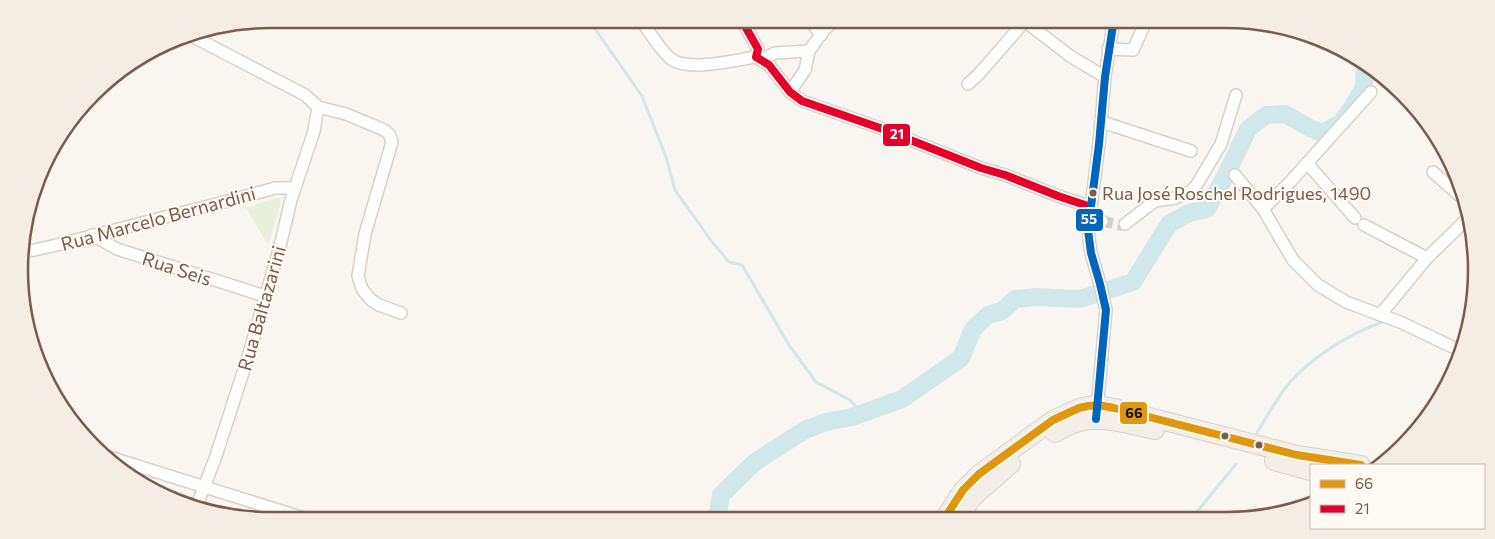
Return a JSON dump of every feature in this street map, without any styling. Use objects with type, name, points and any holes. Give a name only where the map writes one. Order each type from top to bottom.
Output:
[{"type":"main road","points":[[949,512],[963,490],[979,474],[1053,420],[1079,408],[1297,455],[1355,464]]},
{"type":"main road","points":[[963,512],[972,498],[1004,470],[1048,437],[1097,412],[1168,433],[1310,470]]},
{"type":"street","points":[[646,27],[670,58],[682,64],[715,63],[759,58],[775,53],[809,51]]},
{"type":"street","points":[[746,27],[758,49],[759,58],[769,65],[790,92],[802,101],[880,128],[981,168],[1005,175],[1091,208]]},
{"type":"street","points":[[815,27],[821,35]]},
{"type":"street","points":[[790,92],[805,70],[809,51],[828,27]]},
{"type":"street","points":[[968,84],[978,75],[1018,27]]},
{"type":"street","points":[[1033,27],[1070,56],[1105,77]]},
{"type":"street","points":[[1097,412],[1106,310],[1089,242],[1089,220],[1102,122],[1108,49],[1112,27]]},
{"type":"street","points":[[1108,49],[1133,50],[1143,27]]},
{"type":"street","points":[[198,38],[305,95],[318,107],[346,114],[387,132],[391,138],[390,148],[363,244],[358,276],[364,293],[371,300],[401,312]]},
{"type":"street","points":[[1263,209],[1371,92]]},
{"type":"street","points":[[1125,224],[1155,201],[1175,198],[1190,192],[1196,186],[1221,144],[1236,95]]},
{"type":"street","name":"Rua Baltazarini","points":[[199,501],[216,456],[248,357],[295,188],[314,131],[318,107]]},
{"type":"street","points":[[1102,122],[1191,151]]},
{"type":"street","points":[[1306,163],[1359,221],[1427,258]]},
{"type":"street","points":[[1432,172],[1455,192]]},
{"type":"street","points":[[1235,175],[1263,209],[1288,252],[1314,282],[1346,302],[1400,322],[1455,348]]},
{"type":"street","name":"Rua Marcelo Bernardini","points":[[28,251],[40,250],[275,188],[295,188]]},
{"type":"street","points":[[1089,220],[1102,221]]},
{"type":"street","points":[[1380,315],[1427,258],[1463,223]]},
{"type":"street","name":"Rua Seis","points":[[92,235],[117,249],[265,296]]},
{"type":"street","points":[[122,461],[285,512]]},
{"type":"green space","points":[[279,198],[281,202],[268,245],[246,208]]},
{"type":"waterway","points":[[594,27],[642,96],[666,157],[675,190],[712,242],[729,262],[742,265],[789,345],[816,382],[850,400],[862,413]]},
{"type":"waterway","points":[[718,512],[721,495],[755,462],[805,430],[826,422],[852,417],[902,399],[961,358],[973,329],[988,315],[1002,311],[1015,299],[1036,297],[1080,299],[1133,282],[1169,224],[1189,213],[1207,209],[1248,129],[1266,115],[1285,114],[1322,133],[1341,123],[1353,106],[1364,87],[1365,72]]},
{"type":"waterway","points":[[1257,433],[1282,393],[1301,371],[1335,345],[1385,321],[1392,308]]},
{"type":"waterway","points":[[1197,512],[1236,464]]},
{"type":"tunnel","points":[[1102,221],[1120,225],[1125,224]]},
{"type":"transit line","name":"21","points":[[746,27],[758,49],[756,57],[769,65],[790,92],[802,101],[880,128],[981,168],[1091,207]]},
{"type":"transit line","name":"55","points":[[1096,419],[1106,310],[1091,253],[1088,230],[1105,77],[1113,27]]},
{"type":"transit line","name":"66","points":[[949,512],[963,490],[979,474],[1053,420],[1088,406],[1098,405],[1114,408],[1297,455],[1355,464]]},
{"type":"place","name":"Rua José Roschel Rodrigues, 1490","points":[[1093,193]]}]
